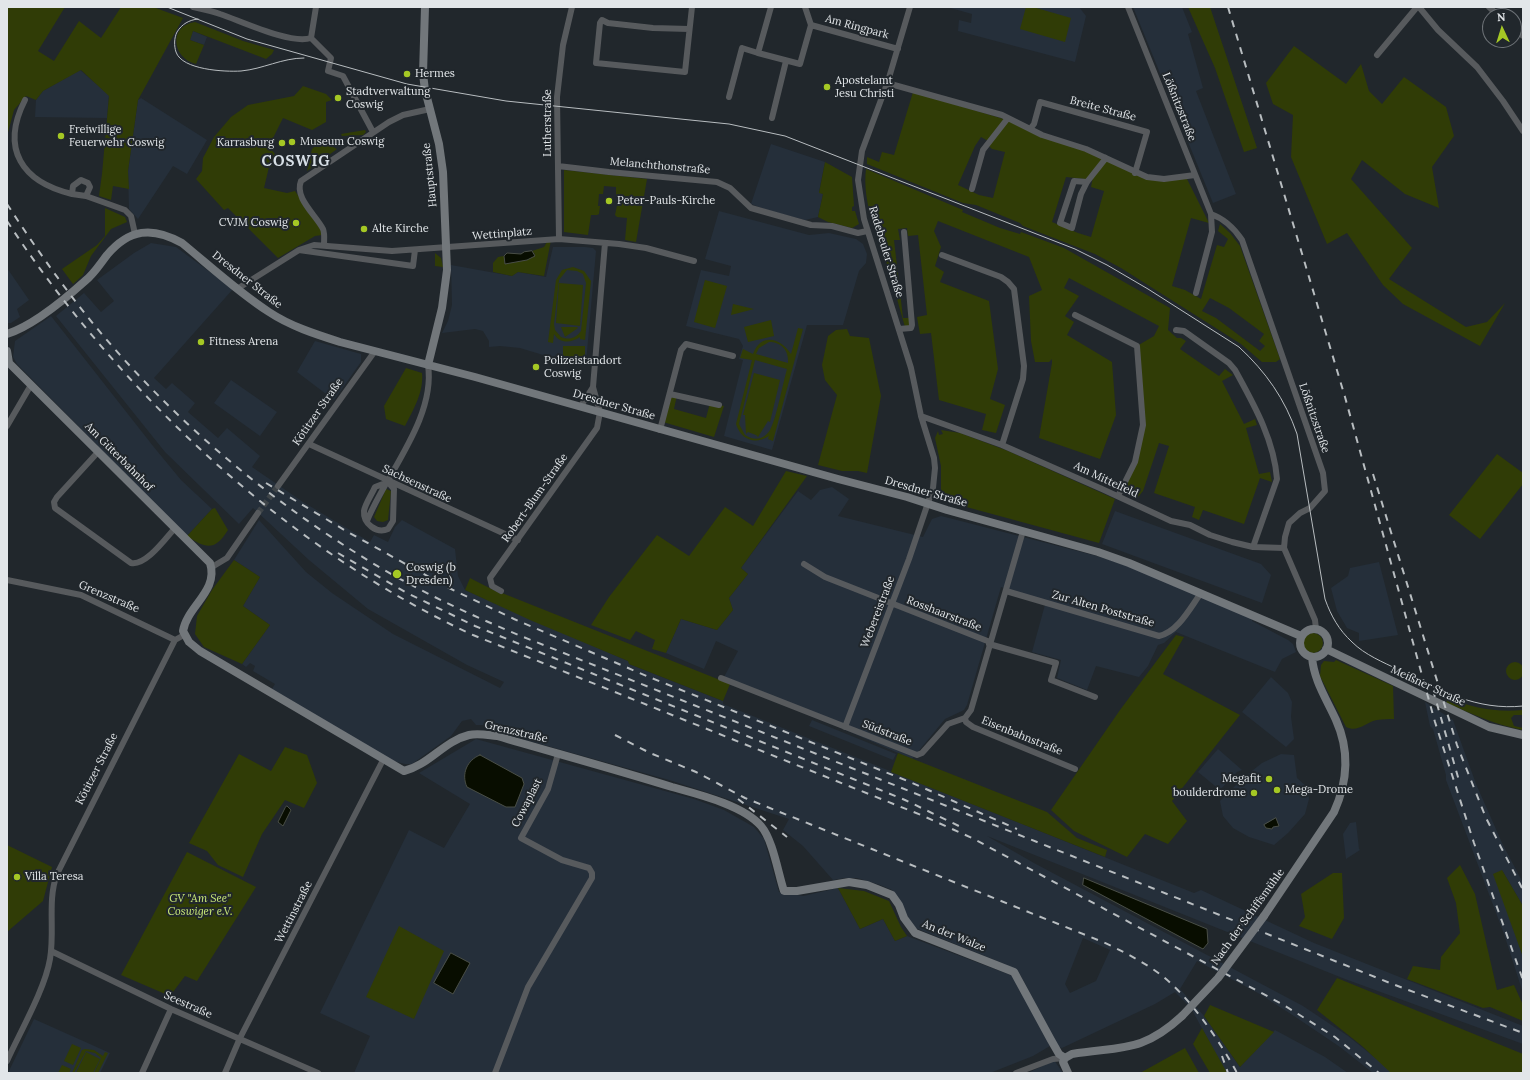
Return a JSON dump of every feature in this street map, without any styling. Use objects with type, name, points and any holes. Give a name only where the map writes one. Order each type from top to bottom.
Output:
[{"type":"main road","name":"Hauptstraße","points":[[426,7],[422,66],[424,86],[438,140],[443,172],[446,248],[445,293],[428,365]]},
{"type":"main road","name":"Dresdner Straße","points":[[7,334],[31,323],[86,281],[120,242],[135,234],[156,232],[172,237],[182,243],[237,289],[269,312],[305,331],[581,406],[660,430],[927,503],[1128,563],[1301,636]]},
{"type":"main road","name":"Am Güterbahnhof","points":[[7,351],[8,362],[175,528],[206,556],[212,567]]},
{"type":"main road","points":[[184,635],[186,621],[211,582],[212,567]]},
{"type":"main road","points":[[1316,629],[1326,636],[1326,649],[1320,655],[1312,657],[1304,653],[1301,649],[1301,636],[1307,630],[1316,629]]},
{"type":"main road","name":"Grenzstraße","points":[[184,635],[189,642],[200,651],[404,771],[414,768],[455,740],[468,735],[478,734],[496,736],[713,799],[734,808],[760,825],[766,834],[784,891]]},
{"type":"main road","name":"Meißner Straße","points":[[1326,649],[1488,727],[1523,735]]},
{"type":"main road","name":"Nach der Schiffsmühle","points":[[1065,1058],[1072,1054],[1122,1048],[1144,1043],[1168,1029],[1218,978],[1264,916],[1334,812],[1340,798],[1345,778],[1347,760],[1344,740],[1317,682],[1312,657]]},
{"type":"main road","name":"An der Walze","points":[[784,891],[797,891],[849,882],[867,884],[892,895],[899,905],[904,918],[915,933],[1014,972],[1059,1054],[1065,1058]]},
{"type":"main road","points":[[1065,1058],[1063,1062],[1068,1073]]},
{"type":"street","points":[[194,7],[219,13],[280,35],[303,41],[311,38]]},
{"type":"street","points":[[311,38],[316,7]]},
{"type":"street","name":"Lutherstraße","points":[[560,239],[556,107],[558,75],[572,7]]},
{"type":"street","points":[[689,29],[653,28],[608,23],[602,20],[600,23],[596,64],[685,72],[692,7]]},
{"type":"street","points":[[758,53],[771,7]]},
{"type":"street","name":"Am Ringpark","points":[[729,97],[742,48],[800,64],[811,25],[805,7]]},
{"type":"street","name":"Radebeuler Straße","points":[[910,7],[887,83],[862,150],[859,172],[860,196],[867,231],[911,368],[921,416],[934,458],[935,468],[933,488],[927,503]]},
{"type":"street","name":"Lößnitzstraße","points":[[1128,7],[1211,214],[1212,232],[1196,293]]},
{"type":"street","points":[[1377,55],[1418,7],[1438,30],[1477,67],[1503,101],[1523,131]]},
{"type":"street","name":"Am Ringpark","points":[[811,25],[898,49]]},
{"type":"street","points":[[311,38],[331,58],[328,71],[343,76],[373,132]]},
{"type":"street","points":[[772,118],[786,61]]},
{"type":"street","points":[[887,83],[1008,118],[1042,136],[1086,149],[1135,173],[1147,177],[1164,179],[1195,175]]},
{"type":"street","points":[[25,100],[16,112],[12,123],[12,146],[16,158],[24,171],[37,182],[53,189],[86,196],[124,210],[131,216],[135,234]]},
{"type":"street","name":"Breite Straße","points":[[1030,129],[1034,124],[1040,102],[1147,132],[1135,173]]},
{"type":"street","points":[[324,245],[324,231],[300,195],[299,187],[301,182],[373,132],[403,116],[430,109]]},
{"type":"street","points":[[972,189],[983,150],[1008,118]]},
{"type":"street","points":[[1087,182],[1074,181],[1060,223],[1072,228],[1081,194],[1087,182],[1106,158]]},
{"type":"street","name":"Melanchthonstraße","points":[[558,166],[717,182],[730,188],[751,208],[811,225],[832,226],[858,233],[867,231]]},
{"type":"street","points":[[72,194],[73,186],[81,180],[85,180],[90,187],[86,196]]},
{"type":"street","name":"Lößnitzstraße","points":[[1211,214],[1218,217],[1233,228],[1242,240],[1323,473],[1325,491],[1310,508],[1300,513],[1290,523],[1285,537],[1284,548]]},
{"type":"street","points":[[899,329],[911,328],[912,325],[904,232]]},
{"type":"street","name":"Wettinplatz","points":[[237,289],[299,250],[314,245],[369,250],[415,250],[560,239],[646,248],[694,261]]},
{"type":"street","points":[[600,412],[593,387],[605,243]]},
{"type":"street","points":[[299,250],[413,266],[415,250]]},
{"type":"street","points":[[942,255],[1001,277],[1014,289],[1024,366],[1022,379],[1002,445]]},
{"type":"street","points":[[1075,315],[1137,346],[1143,425],[1135,462],[1118,496]]},
{"type":"street","points":[[1176,330],[1184,331],[1229,363],[1243,384],[1263,424],[1276,470],[1276,479],[1253,547]]},
{"type":"street","points":[[660,430],[682,350],[686,344],[733,356]]},
{"type":"street","name":"Kötitzer Straße","points":[[278,486],[375,351]]},
{"type":"street","points":[[388,482],[394,489],[392,525],[388,529],[382,531],[372,528],[367,521],[364,511],[375,487],[388,482],[428,397],[430,378],[428,365]]},
{"type":"street","points":[[7,426],[31,385]]},
{"type":"street","points":[[581,406],[593,387]]},
{"type":"street","points":[[670,394],[719,405]]},
{"type":"street","name":"Robert-Blum-Straße","points":[[501,592],[492,586],[490,578],[597,428],[600,412]]},
{"type":"street","name":"Am Mittelfeld","points":[[921,416],[1002,445],[1118,496],[1171,522],[1190,524],[1210,535],[1253,547],[1284,548]]},
{"type":"street","name":"Sachsenstraße","points":[[309,444],[388,482],[518,540]]},
{"type":"street","points":[[98,452],[57,497],[54,502],[55,508],[131,563],[137,564],[144,561],[175,528]]},
{"type":"street","name":"Webereistraße","points":[[844,727],[892,605],[927,503]]},
{"type":"street","points":[[212,567],[227,558],[258,513]]},
{"type":"street","points":[[965,718],[971,710],[989,643],[1023,531]]},
{"type":"street","points":[[1284,548],[1315,620],[1316,629]]},
{"type":"street","name":"Rosshaarstraße","points":[[804,564],[825,577],[892,605],[989,643],[1056,663],[1051,680],[1095,697]]},
{"type":"street","name":"Grenzstraße","points":[[7,580],[81,595],[175,640]]},
{"type":"street","name":"Zur Alten Poststraße","points":[[1006,591],[1159,636],[1167,634],[1176,627],[1201,594]]},
{"type":"street","points":[[175,640],[184,635]]},
{"type":"street","name":"Kötitzer Straße","points":[[7,1061],[46,975],[51,951],[52,894],[57,874],[175,640]]},
{"type":"street","name":"Südstraße","points":[[721,678],[917,755],[926,750],[948,724],[965,718]]},
{"type":"street","name":"Eisenbahnstraße","points":[[965,718],[966,722],[973,728],[1075,768]]},
{"type":"street","name":"Cowaplast","points":[[495,1073],[528,987],[589,884],[592,873],[589,868],[562,860],[521,838],[548,789],[558,754]]},
{"type":"street","name":"Wettinstraße","points":[[225,1073],[240,1038],[383,760]]},
{"type":"street","name":"Seestraße","points":[[51,951],[171,1009],[318,1073]]},
{"type":"street","points":[[142,1073],[171,1009]]},
{"type":"street","name":"Nach der Schiffsmühle","points":[[1016,1073],[1053,1059],[1065,1058]]},
{"type":"shaded area","points":[[947,7],[1079,7],[1086,16],[1075,62],[958,31],[959,20],[971,23],[972,14]]},
{"type":"shaded area","points":[[1133,7],[1182,7],[1192,32],[1188,34],[1203,88],[1196,91],[1236,194],[1213,203]]},
{"type":"shaded area","points":[[193,31],[207,37],[204,45],[190,40]]},
{"type":"shaded area","points":[[80,70],[109,95],[107,118],[35,117],[36,100],[43,91]]},
{"type":"shaded area","points":[[141,98],[207,140],[187,174],[173,166],[138,219],[129,209],[128,171],[138,100]]},
{"type":"shaded area","points":[[771,144],[825,162],[819,192],[823,194],[818,217],[805,220],[770,211],[751,204]]},
{"type":"shaded area","points":[[719,211],[809,235],[829,233],[856,239],[863,244],[867,254],[866,263],[859,271],[843,325],[807,325],[772,450],[724,436],[743,360],[739,359],[743,346],[739,339],[686,326],[701,270],[729,276],[731,266],[705,259]]},
{"type":"shaded area","points":[[151,243],[176,247],[233,289],[154,378],[166,389],[172,383],[195,403],[188,412],[218,438],[227,428],[260,456],[252,467],[303,502],[370,542],[374,535],[388,542],[395,527],[402,520],[455,549],[458,576],[465,590],[628,661],[629,664],[723,701],[723,704],[1194,893],[1201,890],[1314,943],[1523,1026],[1523,1044],[1345,979],[987,836],[1034,863],[1303,1006],[1348,1036],[1394,1073],[1373,1073],[1340,1047],[1258,993],[1197,961],[1180,989],[1204,1016],[1240,1067],[1275,1030],[1325,1057],[1348,1073],[1226,1073],[1191,1008],[1175,992],[1155,1004],[1062,1048],[1058,1047],[1021,976],[1015,970],[1007,965],[913,927],[898,898],[892,890],[857,878],[833,880],[803,846],[783,830],[789,819],[669,780],[501,733],[488,725],[476,725],[471,719],[462,721],[451,736],[412,764],[393,761],[272,689],[275,684],[253,671],[255,666],[250,663],[246,667],[242,664],[270,625],[243,606],[260,577],[234,560],[259,520],[306,572],[332,593],[393,634],[500,688],[504,682],[467,665],[368,609],[309,560],[253,508],[239,524],[165,452],[56,316],[84,293],[101,312],[114,301],[97,280],[134,253]],"holes":[[[1083,938],[1110,950],[1096,981],[1070,993],[1065,984]]]},
{"type":"shaded area","points":[[553,247],[585,247],[593,248],[596,251],[586,363],[563,361],[520,348],[500,346],[489,347],[489,341],[483,331],[475,329],[442,333],[448,321],[452,305],[451,265],[512,276],[518,272],[546,277]]},
{"type":"shaded area","points":[[532,251],[535,256],[527,260],[505,264],[504,256],[507,253],[521,254]]},
{"type":"shaded area","points":[[7,268],[29,300],[17,309],[20,317],[11,323],[7,323]]},
{"type":"shaded area","points":[[51,316],[181,480],[212,509],[187,536],[17,364],[13,357],[15,341]]},
{"type":"shaded area","points":[[315,341],[361,354],[361,362],[334,400],[297,372]]},
{"type":"shaded area","points":[[231,380],[277,412],[260,436],[214,403]]},
{"type":"shaded area","points":[[832,487],[849,499],[838,516],[923,537],[932,519],[941,516],[1097,556],[1125,565],[1253,618],[1252,621],[1288,640],[1293,644],[1296,652],[1282,659],[1275,672],[1176,632],[1164,643],[1158,645],[1148,666],[1139,677],[1096,666],[1087,690],[1057,678],[1061,660],[1032,652],[1046,601],[1001,587],[967,705],[964,710],[945,719],[912,759],[724,677],[738,651],[716,641],[704,669],[666,653],[681,619],[717,630],[733,610],[729,598],[748,574],[741,568],[798,491],[811,500],[820,490]]},
{"type":"shaded area","points":[[1115,511],[1261,564],[1271,575],[1262,603],[1102,544]]},
{"type":"shaded area","points":[[1379,562],[1398,635],[1359,641],[1359,633],[1347,628],[1337,611],[1331,588],[1348,576],[1350,568]]},
{"type":"shaded area","points":[[1271,677],[1288,693],[1292,702],[1291,717],[1294,739],[1286,747],[1242,712]]},
{"type":"shaded area","points":[[1425,702],[1453,720],[1476,784],[1503,845],[1523,883],[1523,906],[1502,870],[1517,938],[1523,957],[1523,993],[1504,934],[1446,780],[1446,775],[1433,729],[1430,726]]},
{"type":"shaded area","points":[[812,720],[896,754],[893,760],[809,726]]},
{"type":"shaded area","points":[[476,739],[694,799],[724,810],[754,827],[764,839],[779,892],[803,896],[838,888],[860,929],[883,919],[895,941],[907,936],[1016,977],[1050,1046],[1033,1056],[990,1073],[354,1073],[370,1036],[320,1013],[409,830],[444,848],[470,804],[419,773]]},
{"type":"shaded area","points":[[1218,749],[1242,770],[1237,772],[1220,790],[1198,772]]},
{"type":"shaded area","points":[[1281,754],[1294,755],[1297,778],[1307,787],[1309,799],[1305,814],[1288,833],[1274,845],[1249,837],[1233,828],[1223,816],[1220,801],[1243,778],[1262,763]]},
{"type":"shaded area","points":[[480,755],[522,778],[524,784],[515,807],[506,807],[467,787],[465,782],[466,768],[475,757]]},
{"type":"shaded area","points":[[287,806],[291,810],[283,826],[278,822]]},
{"type":"shaded area","points":[[1276,818],[1279,826],[1273,827],[1272,829],[1266,828],[1264,825]]},
{"type":"shaded area","points":[[1356,822],[1360,850],[1346,859],[1343,834],[1350,823]]},
{"type":"shaded area","points":[[1084,878],[1207,929],[1208,943],[1203,949],[1083,885]]},
{"type":"shaded area","points":[[451,953],[470,963],[453,994],[434,983]]},
{"type":"shaded area","points":[[34,1019],[110,1053],[100,1073],[8,1073]]},
{"type":"shaded area","points":[[1054,1060],[1063,1073],[1028,1073]]},
{"type":"green space","points":[[7,7],[65,7],[38,51],[54,61],[79,21],[101,38],[121,7],[153,7],[183,18],[138,100],[128,171],[129,189],[113,186],[111,200],[99,196],[109,96],[81,70],[43,91],[36,100],[26,96],[14,110],[7,136]]},
{"type":"green space","points":[[1026,7],[1033,7],[1071,18],[1065,42],[1020,29]]},
{"type":"green space","points":[[1188,7],[1210,7],[1257,148],[1244,152],[1215,68]]},
{"type":"green space","points":[[195,22],[243,41],[274,50],[266,59],[193,31],[190,40],[204,45],[196,64],[188,61],[182,55],[176,42],[180,29]]},
{"type":"green space","points":[[1294,46],[1346,84],[1361,64],[1369,91],[1382,104],[1404,77],[1446,107],[1454,136],[1432,167],[1439,208],[1405,194],[1362,160],[1351,179],[1412,248],[1389,279],[1466,327],[1487,322],[1505,303],[1480,346],[1403,304],[1383,285],[1347,233],[1327,244],[1291,157],[1293,115],[1273,104],[1266,83]]},
{"type":"green space","points":[[303,86],[326,94],[332,100],[326,102],[326,122],[312,130],[283,118],[273,138],[271,149],[275,154],[272,167],[269,167],[264,188],[287,193],[295,191],[322,231],[322,235],[315,236],[278,258],[228,208],[224,210],[196,179],[202,171],[203,158],[214,137],[231,117],[248,105],[294,96]]},
{"type":"green space","points":[[913,92],[1007,120],[1085,150],[1147,178],[1186,177],[1209,223],[1191,218],[1172,286],[1185,290],[1201,299],[1217,245],[1224,247],[1228,239],[1218,231],[1220,224],[1230,233],[1240,246],[1280,359],[1276,362],[1262,362],[1241,344],[1121,268],[1095,254],[1023,226],[1020,223],[976,205],[963,203],[867,164],[867,157],[879,162],[882,152],[894,155]],"holes":[[[981,137],[990,142],[988,145],[992,149],[1005,152],[993,198],[979,195],[958,185],[975,146]],[[1066,177],[1086,179],[1093,177],[1091,187],[1104,191],[1091,237],[1052,222]],[[1210,298],[1229,308],[1264,334],[1259,341],[1265,346],[1260,351],[1216,318],[1202,311]]]},
{"type":"green space","points":[[365,130],[366,132],[363,135],[342,136],[341,134]]},
{"type":"green space","points":[[321,141],[337,149],[307,171],[312,149]]},
{"type":"green space","points":[[825,162],[852,177],[854,206],[852,207],[852,211],[855,211],[859,224],[852,228],[828,222],[818,217],[823,194],[819,193]]},
{"type":"green space","points":[[866,169],[963,210],[962,212],[1000,228],[1020,234],[1021,232],[1064,248],[1170,308],[1168,330],[1177,338],[1181,338],[1186,341],[1180,349],[1219,376],[1225,369],[1233,375],[1222,381],[1244,424],[1255,419],[1257,425],[1246,428],[1259,474],[1270,472],[1272,482],[1260,478],[1244,524],[1203,510],[1199,520],[1192,517],[1195,507],[1154,493],[1169,446],[1159,443],[1143,491],[1138,497],[1122,489],[1129,476],[1141,434],[1137,346],[1154,336],[1159,326],[1069,278],[1064,288],[1079,296],[1065,316],[1074,322],[1067,335],[1112,362],[1116,415],[1100,459],[1039,438],[1052,359],[1049,362],[1035,362],[1031,341],[1029,296],[1042,290],[1029,257],[938,221],[934,231],[941,247],[935,266],[944,272],[940,282],[989,301],[998,369],[990,399],[1005,405],[996,433],[982,430],[986,414],[939,400],[931,333],[920,334],[917,317],[927,315],[918,235],[908,236],[907,228],[898,229],[900,240],[894,240],[903,318],[909,318],[909,326],[905,327],[888,267],[871,219],[866,194]]},
{"type":"green space","points":[[564,170],[647,179],[636,242],[625,240],[627,218],[617,217],[615,215],[619,196],[616,195],[616,187],[604,186],[603,194],[599,194],[599,214],[591,215],[588,235],[564,232]]},
{"type":"green space","points":[[105,208],[125,217],[127,222],[111,229],[91,256],[83,275],[73,284],[62,269],[97,245],[105,236]]},
{"type":"green space","points":[[548,240],[551,240],[544,276],[518,272],[512,276],[493,272],[493,263],[498,257],[504,256],[505,264],[527,260],[535,254],[532,251],[544,247]]},
{"type":"green space","points":[[435,253],[441,258],[443,267],[435,266]]},
{"type":"green space","points":[[573,267],[584,271],[591,281],[585,340],[580,339],[580,337],[566,342],[559,340],[554,334],[553,343],[548,342],[556,280],[562,270]],"holes":[[[567,270],[577,271],[583,274],[586,283],[581,331],[572,338],[561,337],[555,330],[554,324],[559,280]]]},
{"type":"green space","points":[[705,280],[727,286],[715,328],[694,322]]},
{"type":"green space","points":[[559,283],[583,285],[580,326],[556,323]]},
{"type":"green space","points":[[733,304],[754,309],[731,315]]},
{"type":"green space","points":[[771,320],[774,336],[748,342],[744,327]]},
{"type":"green space","points":[[561,327],[577,327],[578,328],[565,337]]},
{"type":"green space","points":[[798,328],[803,329],[773,441],[768,439],[769,436],[759,440],[745,437],[741,434],[736,424],[752,360],[740,358],[743,349],[753,354],[761,342],[771,340],[782,344],[791,354]],"holes":[[[769,342],[781,345],[786,351],[788,363],[756,354],[759,348]],[[755,360],[787,369],[777,410],[770,430],[762,438],[755,439],[745,435],[739,424]]]},
{"type":"green space","points":[[847,329],[850,336],[869,338],[881,396],[867,473],[858,471],[842,471],[818,465],[837,395],[825,380],[822,365],[828,336],[836,330]]},
{"type":"green space","points":[[563,346],[585,346],[585,359],[563,359]]},
{"type":"green space","points":[[406,368],[422,373],[422,380],[420,394],[405,426],[386,419],[384,406]]},
{"type":"green space","points":[[754,373],[780,380],[770,422],[768,421],[758,437],[748,432],[746,434],[745,415],[743,415]]},
{"type":"green space","points":[[670,394],[677,395],[674,409],[706,418],[710,403],[724,406],[714,437],[663,422]]},
{"type":"green space","points":[[941,430],[960,433],[1008,451],[1115,499],[1099,543],[948,502],[941,493],[941,466],[935,438],[938,431],[939,435],[943,434]]},
{"type":"green space","points":[[1497,454],[1523,473],[1523,484],[1480,539],[1449,515]]},
{"type":"green space","points":[[786,471],[807,476],[741,568],[748,574],[729,598],[733,610],[717,630],[681,619],[666,653],[652,649],[655,640],[636,631],[630,640],[591,625],[609,597],[657,535],[689,556],[725,507],[753,526]]},
{"type":"green space","points":[[386,489],[391,491],[388,520],[383,522],[377,521],[374,517]]},
{"type":"green space","points":[[215,508],[228,530],[219,542],[210,546],[200,544],[187,536],[212,509]]},
{"type":"green space","points":[[234,560],[260,577],[243,606],[270,625],[242,664],[204,647],[195,634],[197,616],[212,590]]},
{"type":"green space","points":[[470,578],[501,594],[502,593],[730,684],[723,701],[629,664],[628,661],[530,620],[465,590]]},
{"type":"green space","points":[[1313,633],[1320,636],[1323,643],[1320,650],[1313,653],[1306,650],[1303,643],[1306,636]]},
{"type":"green space","points":[[1176,635],[1184,637],[1163,674],[1240,715],[1172,801],[1187,821],[1168,844],[1145,834],[1127,857],[1074,831],[1051,810],[1120,710]]},
{"type":"green space","points":[[1336,660],[1393,686],[1394,719],[1373,721],[1354,729],[1346,727],[1320,676],[1321,665],[1324,661],[1334,662]]},
{"type":"green space","points":[[1515,662],[1521,665],[1524,671],[1521,677],[1515,680],[1509,677],[1506,671],[1509,665]]},
{"type":"green space","points":[[1446,698],[1493,710],[1523,710],[1523,715],[1514,715],[1511,718],[1514,726],[1523,728],[1523,730],[1475,715],[1447,703]]},
{"type":"green space","points":[[285,747],[307,755],[317,783],[304,808],[285,800],[262,834],[243,877],[218,865],[207,851],[189,843],[239,754],[271,771]]},
{"type":"green space","points":[[898,753],[1047,812],[1077,838],[1107,850],[1105,857],[891,772]]},
{"type":"green space","points":[[7,845],[52,867],[43,901],[7,932]]},
{"type":"green space","name":"GV \"Am See\" Coswiger e.V.","points":[[187,852],[256,887],[197,981],[185,976],[170,996],[121,975]]},
{"type":"green space","points":[[1460,865],[1475,894],[1497,990],[1514,985],[1523,1005],[1523,1021],[1490,1007],[1483,1008],[1407,979],[1413,966],[1440,970],[1441,957],[1460,933],[1456,903],[1447,878]]},
{"type":"green space","points":[[1502,870],[1523,906],[1523,957],[1493,874]]},
{"type":"green space","points":[[1333,873],[1342,873],[1344,918],[1332,939],[1299,926],[1305,917],[1301,894]]},
{"type":"green space","points":[[838,888],[864,891],[889,901],[901,927],[907,936],[895,941],[883,919],[860,929]]},
{"type":"green space","points":[[399,926],[444,951],[414,1019],[366,997]]},
{"type":"green space","points":[[1337,978],[1523,1054],[1523,1073],[1391,1073],[1362,1046],[1317,1010]]},
{"type":"green space","points":[[1210,1005],[1274,1032],[1240,1067],[1204,1016]]},
{"type":"green space","points":[[1202,1028],[1226,1073],[1210,1073],[1193,1044]]},
{"type":"green space","points":[[72,1044],[81,1048],[73,1065],[64,1061]]},
{"type":"green space","points":[[1185,1048],[1199,1073],[1140,1073]]},
{"type":"green space","points":[[82,1050],[94,1050],[103,1056],[105,1052],[108,1053],[98,1073],[94,1073],[101,1058],[95,1053],[86,1051],[74,1073],[72,1073]]},
{"type":"green space","points":[[86,1052],[100,1059],[93,1073],[76,1073]]},
{"type":"green space","points":[[62,1065],[71,1069],[69,1073],[58,1073]]},
{"type":"tunnel","points":[[258,513],[278,486]]},
{"type":"tram line","points":[[167,7],[247,39],[407,84],[506,101],[729,124],[785,136],[1075,249],[1107,265],[1148,289],[1239,347],[1258,366],[1274,387],[1287,409],[1297,434],[1325,599],[1343,633],[1357,647],[1374,658],[1429,685],[1474,702],[1506,707],[1523,706]]},
{"type":"tram line","points":[[198,19],[189,21],[183,25],[175,37],[176,52],[186,63],[205,69],[241,71],[296,58],[304,58]]},
{"type":"railway","points":[[1228,7],[1345,397],[1435,722],[1474,843],[1523,980]]},
{"type":"railway","points":[[7,204],[42,256],[80,307],[106,339],[163,401],[226,458],[292,510],[326,534],[400,579],[460,609],[521,636],[1395,985],[1523,1033]]},
{"type":"railway","points":[[7,221],[52,285],[101,346],[155,405],[212,460],[273,511],[337,558],[404,599],[473,635],[921,815],[972,838],[1282,1004],[1335,1037],[1379,1073]]},
{"type":"railway","points":[[1373,474],[1457,745],[1486,818],[1523,890]]},
{"type":"railway","points":[[266,483],[346,531],[449,588],[514,619],[649,677],[910,782],[1017,829]]},
{"type":"railway","points":[[338,553],[405,592],[475,626],[905,800],[963,828]]},
{"type":"railway","points":[[1433,690],[1460,784]]},
{"type":"railway","points":[[615,735],[650,753],[696,772],[745,798],[1103,942],[1131,956],[1157,972],[1180,992],[1202,1018],[1222,1047],[1237,1073]]},
{"type":"railway","points":[[738,799],[787,837]]},
{"type":"railway","points":[[1222,1056],[1228,1073]]},
{"type":"place","name":"Hermes","points":[[407,74]]},
{"type":"place","name":"Apostelamt Jesu Christi","points":[[827,87]]},
{"type":"place","name":"Stadtverwaltung Coswig","points":[[338,98]]},
{"type":"place","name":"Freiwillige Feuerwehr Coswig","points":[[61,136]]},
{"type":"place","name":"Museum Coswig","points":[[292,142]]},
{"type":"place","name":"Karrasburg","points":[[282,143]]},
{"type":"place","name":"Peter-Pauls-Kirche","points":[[609,201]]},
{"type":"place","name":"CVJM Coswig","points":[[296,223]]},
{"type":"place","name":"Alte Kirche","points":[[364,229]]},
{"type":"place","name":"Fitness Arena","points":[[201,342]]},
{"type":"place","name":"Polizeistandort Coswig","points":[[536,367]]},
{"type":"place","name":"Coswig (b Dresden)","points":[[397,574]]},
{"type":"place","name":"Megafit","points":[[1269,779]]},
{"type":"place","name":"Mega-Drome","points":[[1277,790]]},
{"type":"place","name":"boulderdrome","points":[[1254,793]]},
{"type":"place","name":"Villa Teresa","points":[[17,877]]},
{"type":"district","name":"COSWIG","points":[[296,162]]}]
